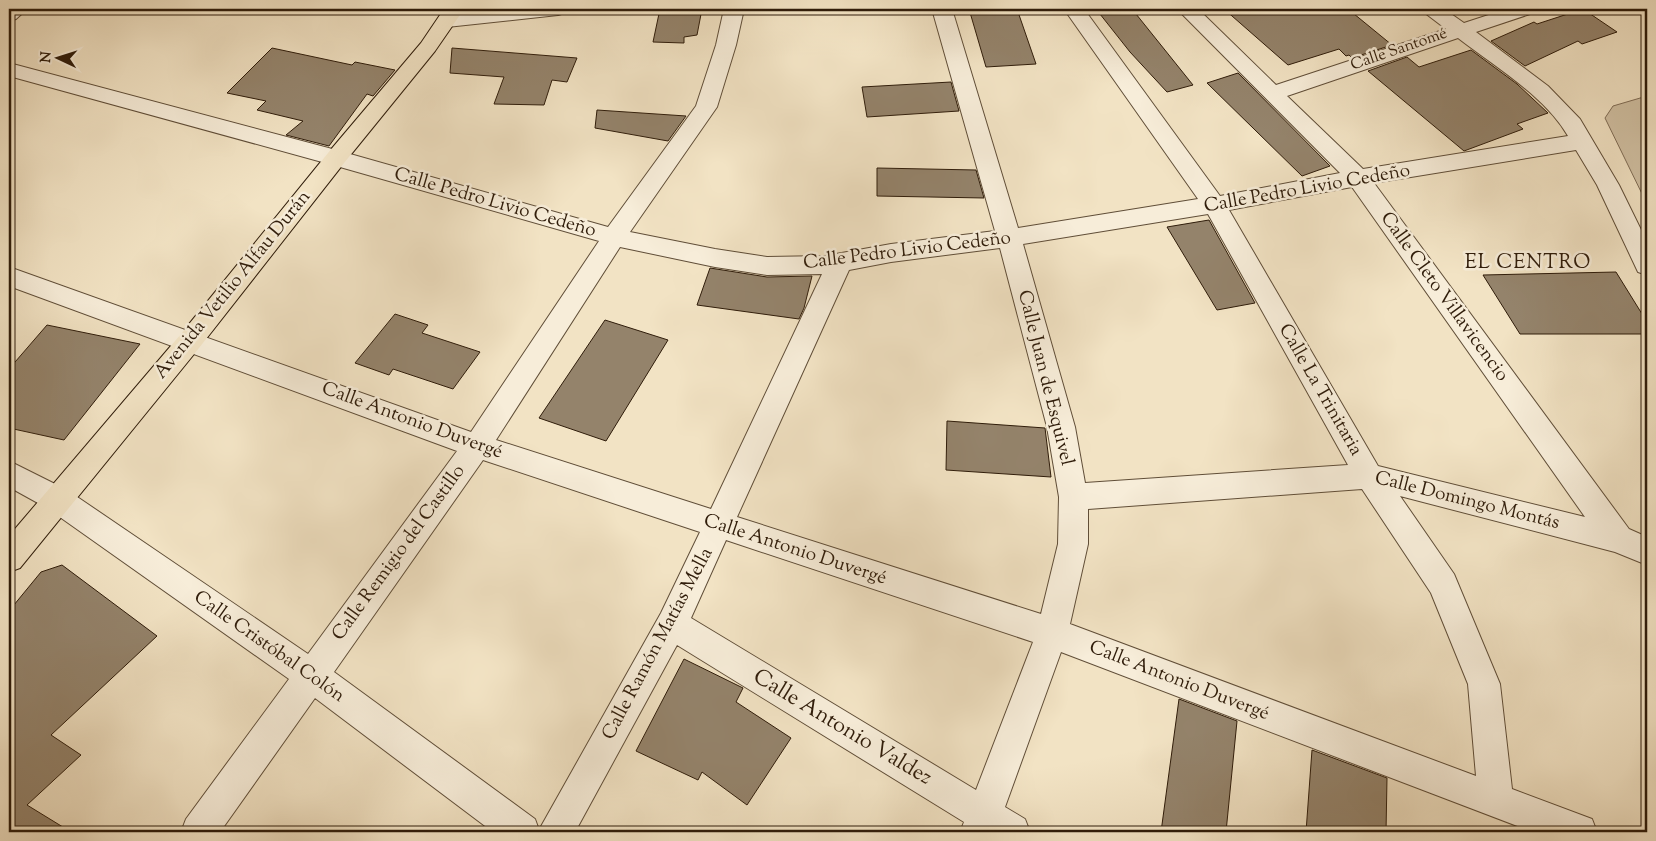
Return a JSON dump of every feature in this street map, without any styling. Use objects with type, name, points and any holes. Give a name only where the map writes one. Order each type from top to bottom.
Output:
[{"type":"main road","name":"Avenida Vetilio Alfau Durán","points":[[9,558],[190,341],[450,15]]},
{"type":"street","points":[[9,15],[17,9]]},
{"type":"street","points":[[450,15],[558,9]]},
{"type":"street","name":"Calle Remigio del Castillo","points":[[199,832],[477,446],[614,237],[706,107],[726,45],[734,9]]},
{"type":"street","name":"Calle Juan de Esquivel","points":[[942,9],[1009,238],[1061,427],[1073,497],[1073,544],[1052,633],[981,824]]},
{"type":"street","name":"Calle La Trinitaria","points":[[1074,9],[1214,205],[1369,476],[1443,584],[1484,684],[1496,800]]},
{"type":"street","name":"Calle Cleto Villavicencio","points":[[1186,9],[1358,178],[1618,539]]},
{"type":"street","points":[[1432,9],[1541,91],[1572,124],[1608,185],[1647,266]]},
{"type":"street","name":"Calle Santomé","points":[[1273,93],[1526,9]]},
{"type":"street","name":"Calle Pedro Livio Cedeño","points":[[9,69],[336,158],[614,237],[715,258],[767,266],[824,265],[891,253],[1009,238],[1214,205],[1358,178],[1495,157],[1582,141]]},
{"type":"street","name":"Calle Ramón Matías Mella","points":[[556,832],[672,624],[840,262]]},
{"type":"street","name":"Calle Antonio Duvergé","points":[[9,276],[477,446],[1052,633],[1579,832]]},
{"type":"street","name":"Calle Cristóbal Colón","points":[[9,473],[57,499],[311,675],[522,832]]},
{"type":"street","name":"Calle Domingo Montás","points":[[1073,497],[1369,476],[1618,539],[1647,551]]},
{"type":"street","name":"Calle Antonio Valdez","points":[[672,624],[981,824],[1012,832]]},
{"type":"shaded area","points":[[1647,96],[1647,204],[1605,118],[1613,106]]},
{"type":"building","points":[[660,9],[702,9],[697,35],[684,37],[684,43],[653,42]]},
{"type":"building","points":[[969,9],[1017,9],[1036,64],[986,67]]},
{"type":"building","points":[[1096,9],[1132,9],[1193,85],[1167,92],[1130,52]]},
{"type":"building","points":[[1224,9],[1348,9],[1392,45],[1352,58],[1349,55],[1346,56],[1339,49],[1288,65]]},
{"type":"building","points":[[1583,9],[1617,32],[1582,44],[1578,41],[1525,66],[1491,41],[1534,22],[1537,24]]},
{"type":"building","points":[[272,48],[352,65],[355,62],[395,70],[373,96],[367,94],[329,146],[286,135],[303,121],[257,110],[266,101],[227,93]]},
{"type":"building","points":[[452,48],[577,58],[567,82],[552,80],[544,105],[494,104],[504,77],[450,73]]},
{"type":"building","points":[[1471,50],[1517,84],[1548,113],[1517,124],[1523,129],[1464,151],[1368,71],[1407,57],[1419,67]]},
{"type":"building","points":[[1238,73],[1330,166],[1302,176],[1207,83]]},
{"type":"building","points":[[951,82],[959,111],[867,117],[862,87]]},
{"type":"building","points":[[597,110],[686,116],[668,141],[595,128]]},
{"type":"building","points":[[877,168],[976,170],[984,198],[877,196]]},
{"type":"building","points":[[1209,220],[1255,303],[1217,310],[1167,227]]},
{"type":"building","points":[[710,268],[767,277],[812,276],[804,308],[799,319],[697,305]]},
{"type":"building","points":[[1616,272],[1647,322],[1647,334],[1520,334],[1483,275]]},
{"type":"building","points":[[395,314],[428,325],[422,333],[480,352],[453,389],[393,369],[389,375],[355,363]]},
{"type":"building","points":[[605,320],[668,340],[606,441],[539,418]]},
{"type":"building","points":[[47,325],[140,344],[64,440],[9,428],[9,369]]},
{"type":"building","points":[[947,421],[1045,428],[1051,477],[946,470]]},
{"type":"building","points":[[62,565],[157,636],[51,735],[81,755],[27,805],[71,832],[9,832],[9,611],[41,572]]},
{"type":"building","points":[[684,659],[743,688],[736,702],[791,738],[747,805],[702,772],[698,780],[636,751]]},
{"type":"building","points":[[1179,699],[1237,721],[1226,832],[1161,832]]},
{"type":"building","points":[[1312,750],[1387,778],[1386,832],[1306,832]]},
{"type":"district","name":"EL CENTRO","points":[[1528,263]]}]
